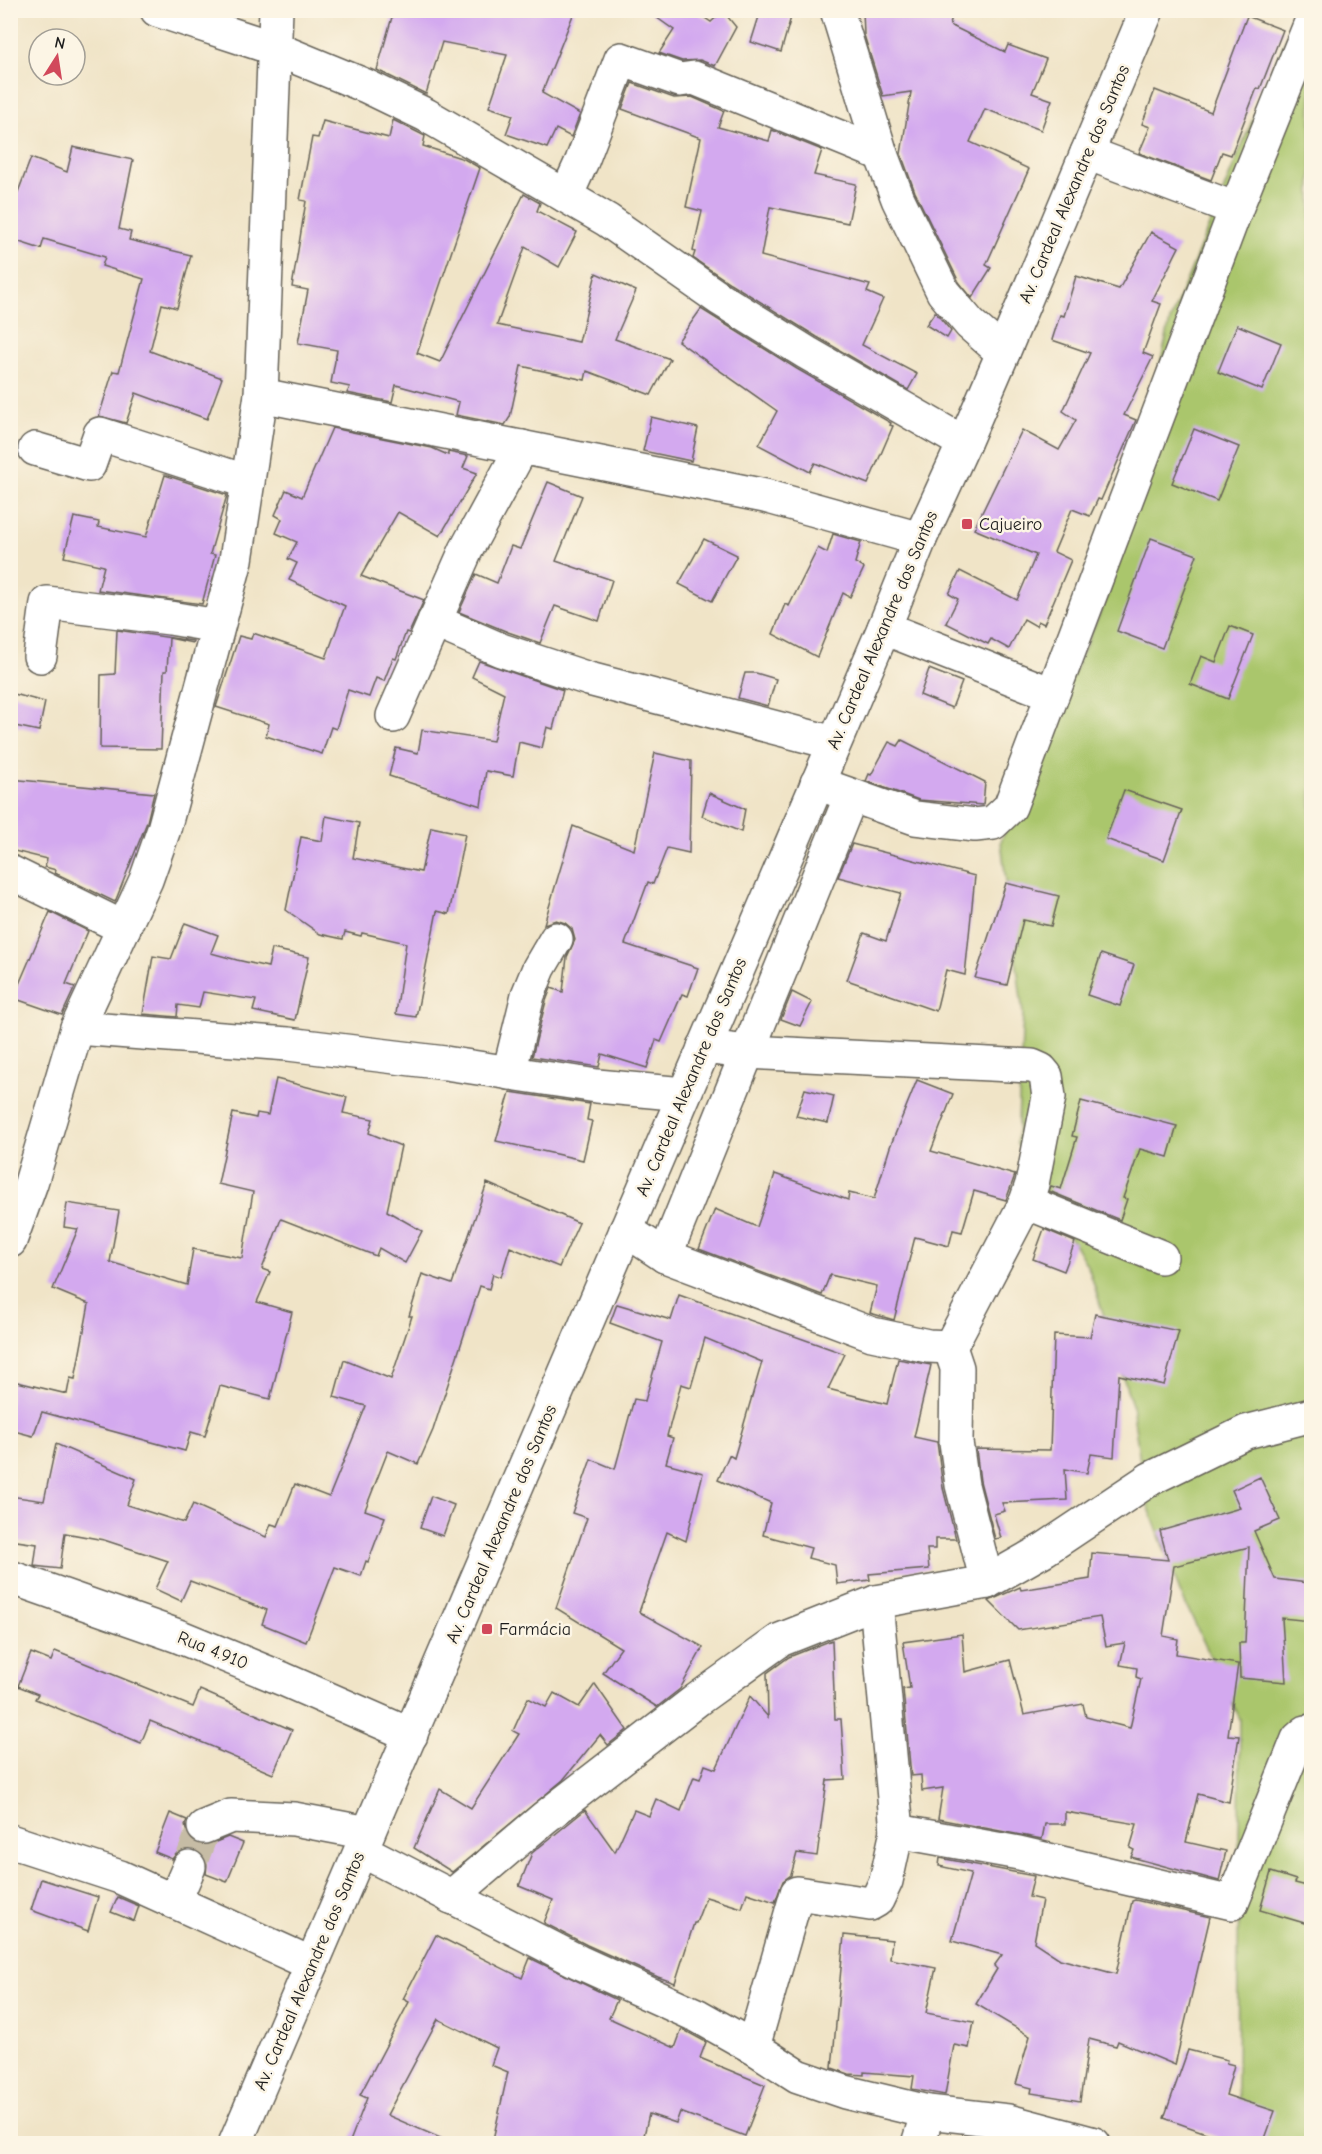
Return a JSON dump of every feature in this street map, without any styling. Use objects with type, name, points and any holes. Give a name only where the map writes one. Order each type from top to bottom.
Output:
[{"type":"street","points":[[157,10],[276,49],[366,86],[426,115],[607,220],[720,299],[778,335],[964,443]]},
{"type":"street","points":[[10,1241],[31,1183],[77,1028],[146,880],[164,829],[236,560],[261,395],[276,10]]},
{"type":"street","points":[[837,10],[881,154],[898,199],[943,292],[970,324],[1003,353]]},
{"type":"street","name":"Av. Cardeal Alexandre dos Santos","points":[[235,2144],[884,628],[920,539],[1003,353],[1147,10]]},
{"type":"street","points":[[817,783],[915,819],[975,825],[993,823],[1010,807],[1236,209],[1311,20]]},
{"type":"street","points":[[566,196],[582,161],[621,59],[680,80],[694,78],[881,154]]},
{"type":"street","points":[[1087,153],[1236,209]]},
{"type":"street","points":[[261,395],[765,496],[920,539]]},
{"type":"street","points":[[35,448],[89,465],[100,434],[248,482]]},
{"type":"street","points":[[393,716],[466,550],[522,447]]},
{"type":"street","points":[[40,656],[47,603],[130,612],[217,626]]},
{"type":"street","points":[[434,621],[501,650],[589,678],[834,743]]},
{"type":"street","points":[[884,628],[1052,694]]},
{"type":"street","points":[[665,1256],[851,796]]},
{"type":"street","points":[[10,872],[124,928]]},
{"type":"street","points":[[509,1073],[528,995],[539,968],[556,939]]},
{"type":"street","points":[[77,1028],[288,1044],[444,1063],[597,1086],[684,1094]]},
{"type":"street","points":[[704,1047],[747,1052],[1032,1066],[1041,1070],[1046,1076],[1049,1098],[1026,1202],[950,1347],[957,1368],[956,1442],[962,1485],[987,1582]]},
{"type":"street","points":[[1026,1202],[1161,1257]]},
{"type":"street","points":[[626,1230],[665,1256],[872,1334],[928,1346],[950,1347]]},
{"type":"street","points":[[452,1897],[544,1818],[689,1706],[780,1640],[876,1602],[987,1582],[1045,1549],[1150,1479],[1246,1432],[1311,1415]]},
{"type":"street","name":"Rua 4.910","points":[[10,1577],[178,1636],[411,1735]]},
{"type":"street","points":[[753,2047],[797,1893],[870,1904],[877,1900],[886,1881],[897,1831],[876,1602]]},
{"type":"street","points":[[897,1831],[1019,1853],[1232,1903],[1298,1739],[1311,1731]]},
{"type":"street","points":[[204,1827],[231,1816],[294,1819],[365,1841],[452,1897],[579,1962],[698,2016],[798,2076],[845,2092],[928,2112],[1008,2121],[1094,2144]]},
{"type":"street","points":[[10,1841],[120,1877],[312,1964]]},
{"type":"street","points":[[174,1902],[189,1867]]},
{"type":"street","points":[[918,2144],[928,2112]]},
{"type":"green space","points":[[1297,11],[1311,11],[1311,2143],[1244,2143],[1237,2088],[1240,1719],[1180,1592],[1145,1497],[1132,1405],[1089,1269],[1017,1144],[1023,1014],[1001,841],[1107,597],[1170,321]]},
{"type":"building","points":[[394,10],[431,10],[461,19],[462,10],[575,10],[542,93],[580,114],[571,137],[556,129],[547,148],[506,134],[513,115],[489,107],[507,55],[442,42],[426,94],[377,70]]},
{"type":"building","points":[[646,10],[693,10],[711,22],[723,11],[736,27],[715,66],[700,60],[682,61],[659,53],[674,30]]},
{"type":"building","points":[[761,10],[791,17],[781,52],[751,42]]},
{"type":"building","points":[[863,10],[953,10],[950,25],[1005,52],[1008,45],[1046,59],[1032,93],[1052,100],[1041,130],[985,109],[970,142],[1029,169],[986,265],[991,268],[972,298],[959,282],[915,192],[901,154],[911,92],[883,96],[864,35]]},
{"type":"building","points":[[1247,16],[1283,30],[1231,155],[1222,152],[1211,180],[1139,153],[1150,127],[1142,124],[1155,90],[1211,112]]},
{"type":"building","points":[[632,83],[674,98],[692,97],[724,111],[718,127],[769,141],[772,130],[822,150],[814,175],[856,184],[848,223],[770,207],[761,256],[870,285],[867,292],[883,299],[862,345],[917,374],[908,390],[817,337],[693,258],[702,211],[686,207],[701,138],[622,109]]},
{"type":"building","points":[[393,120],[425,136],[423,146],[464,159],[480,168],[417,353],[440,362],[524,194],[540,203],[537,211],[577,232],[559,267],[525,247],[497,325],[579,342],[596,273],[636,291],[615,339],[670,359],[651,395],[587,371],[585,380],[521,366],[510,417],[505,425],[456,415],[459,402],[396,385],[392,402],[347,393],[350,387],[331,383],[337,350],[298,343],[308,290],[292,287],[306,201],[300,200],[312,137],[318,138],[323,121],[389,138]]},
{"type":"building","points":[[73,147],[133,160],[119,229],[131,232],[129,240],[191,255],[177,308],[162,304],[150,351],[222,378],[207,419],[136,393],[126,423],[99,416],[113,371],[119,372],[144,279],[102,266],[105,257],[44,239],[41,249],[10,239],[10,189],[18,192],[31,158],[67,172]]},
{"type":"building","points":[[1151,232],[1179,247],[1152,301],[1161,304],[1143,353],[1153,357],[1124,415],[1136,420],[1101,500],[1098,499],[1090,516],[1072,509],[1054,552],[1071,560],[1044,624],[1038,621],[1036,626],[1024,619],[1009,649],[991,639],[988,644],[946,623],[958,599],[949,594],[960,571],[1017,600],[1036,555],[974,529],[1022,430],[1059,450],[1076,420],[1063,411],[1090,353],[1052,340],[1060,315],[1064,316],[1076,276],[1119,289]]},
{"type":"building","points":[[701,309],[797,369],[891,423],[890,425],[893,426],[868,484],[815,463],[810,472],[759,445],[777,411],[678,341]]},
{"type":"building","points":[[935,312],[951,331],[947,338],[926,325]]},
{"type":"building","points":[[1237,325],[1281,343],[1262,390],[1218,372]]},
{"type":"building","points":[[651,417],[698,428],[691,461],[643,451]]},
{"type":"building","points":[[332,428],[432,448],[448,455],[448,452],[468,456],[463,468],[477,473],[440,536],[398,512],[361,576],[424,600],[409,633],[406,632],[396,659],[393,658],[384,681],[376,678],[369,697],[348,690],[336,729],[331,727],[322,754],[266,736],[269,724],[216,707],[239,636],[251,639],[253,633],[326,658],[345,606],[289,580],[297,563],[288,559],[297,542],[276,533],[282,519],[275,515],[286,490],[302,497]]},
{"type":"building","points":[[1194,429],[1239,447],[1217,501],[1172,483]]},
{"type":"building","points":[[165,475],[227,495],[210,554],[215,555],[202,604],[98,590],[104,566],[64,557],[74,517],[99,522],[98,527],[146,537]]},
{"type":"building","points":[[548,482],[582,496],[556,561],[612,580],[599,621],[555,606],[540,643],[459,612],[476,574],[497,583],[511,546],[520,549]]},
{"type":"building","points":[[833,534],[861,542],[855,563],[864,568],[850,597],[843,593],[817,657],[773,634],[785,604],[789,606],[818,548],[827,553]]},
{"type":"building","points":[[1151,538],[1197,555],[1162,648],[1117,631]]},
{"type":"building","points":[[704,539],[737,555],[712,601],[679,584]]},
{"type":"building","points":[[1230,626],[1253,635],[1228,699],[1190,684],[1201,656],[1216,662]]},
{"type":"building","points":[[117,630],[193,641],[192,643],[169,638],[167,671],[164,671],[161,749],[100,748],[101,675],[115,674]]},
{"type":"building","points":[[479,661],[563,690],[553,729],[547,727],[542,748],[519,742],[513,776],[486,771],[481,806],[389,776],[396,748],[418,753],[422,730],[493,741],[504,693],[472,677]]},
{"type":"building","points":[[929,669],[962,682],[952,708],[920,695]]},
{"type":"building","points":[[745,673],[756,673],[776,679],[768,706],[738,698]]},
{"type":"building","points":[[10,693],[45,702],[39,731],[10,725]]},
{"type":"building","points":[[902,740],[985,782],[983,805],[919,800],[866,781],[889,742],[898,746]]},
{"type":"building","points":[[655,753],[691,761],[689,853],[667,848],[653,884],[648,882],[625,944],[698,968],[688,996],[682,994],[661,1042],[656,1040],[647,1068],[602,1054],[599,1067],[532,1057],[551,988],[563,992],[567,957],[575,940],[572,929],[565,923],[556,920],[544,924],[573,826],[634,850]]},
{"type":"building","points":[[10,779],[154,793],[147,822],[115,902],[55,873],[56,870],[45,867],[47,859],[10,850]]},
{"type":"building","points":[[1124,790],[1182,810],[1164,860],[1106,839]]},
{"type":"building","points":[[709,793],[745,809],[741,832],[702,816]]},
{"type":"building","points":[[326,816],[359,823],[353,858],[421,872],[431,827],[465,834],[449,914],[437,911],[416,1017],[396,1014],[406,943],[362,933],[361,936],[345,932],[343,939],[320,934],[286,910],[301,837],[322,841]]},
{"type":"building","points":[[852,844],[975,876],[965,975],[946,970],[936,1011],[847,980],[864,933],[886,941],[901,893],[838,877]]},
{"type":"building","points":[[1006,883],[1059,896],[1051,926],[1023,920],[1007,985],[975,978]]},
{"type":"building","points":[[50,912],[88,931],[66,984],[75,987],[62,1015],[13,998]]},
{"type":"building","points":[[185,923],[218,935],[211,953],[268,967],[272,949],[309,957],[295,1020],[253,1011],[256,1000],[203,992],[199,1008],[178,1005],[177,1017],[143,1014],[153,956],[171,959]]},
{"type":"building","points":[[1101,954],[1134,965],[1120,1006],[1087,995]]},
{"type":"building","points":[[792,992],[812,1002],[800,1026],[781,1019]]},
{"type":"building","points":[[276,1079],[347,1097],[343,1113],[373,1119],[369,1133],[401,1146],[387,1211],[422,1231],[405,1263],[379,1248],[376,1256],[281,1219],[262,1269],[270,1272],[257,1302],[292,1312],[270,1399],[220,1386],[205,1436],[191,1432],[185,1451],[42,1412],[33,1436],[10,1430],[10,1389],[13,1381],[67,1394],[70,1378],[75,1379],[89,1304],[53,1289],[78,1229],[64,1227],[67,1203],[119,1211],[110,1262],[187,1285],[193,1249],[242,1258],[253,1192],[218,1184],[233,1113],[256,1118],[257,1113],[268,1115]]},
{"type":"building","points":[[917,1080],[953,1094],[931,1151],[1015,1175],[1006,1200],[974,1191],[962,1232],[953,1230],[949,1246],[915,1237],[894,1320],[870,1313],[877,1286],[830,1275],[822,1295],[699,1249],[715,1209],[757,1227],[775,1174],[848,1200],[849,1193],[874,1199],[890,1147]]},
{"type":"building","points":[[805,1089],[834,1096],[828,1123],[796,1116]]},
{"type":"building","points":[[510,1092],[590,1104],[587,1120],[592,1121],[583,1160],[496,1141]]},
{"type":"building","points":[[1081,1101],[1177,1126],[1168,1157],[1140,1149],[1123,1198],[1127,1199],[1120,1220],[1049,1191],[1051,1186],[1061,1189],[1077,1137],[1072,1136]]},
{"type":"building","points":[[487,1183],[579,1223],[559,1267],[510,1247],[501,1277],[493,1274],[489,1289],[480,1286],[433,1430],[418,1464],[388,1451],[365,1510],[385,1517],[368,1562],[366,1561],[361,1576],[335,1567],[306,1642],[262,1624],[267,1610],[190,1581],[181,1601],[155,1589],[168,1561],[104,1540],[65,1533],[60,1569],[34,1566],[37,1544],[10,1540],[10,1496],[44,1501],[56,1444],[136,1479],[127,1505],[184,1523],[193,1504],[266,1537],[271,1524],[278,1526],[295,1484],[329,1497],[366,1406],[334,1397],[344,1360],[391,1379],[412,1316],[409,1316],[422,1274],[452,1284]]},
{"type":"building","points":[[1044,1229],[1075,1242],[1064,1271],[1033,1259]]},
{"type":"building","points":[[679,1295],[845,1354],[828,1389],[887,1404],[898,1359],[931,1365],[914,1437],[937,1442],[943,1488],[956,1539],[935,1539],[935,1549],[927,1549],[929,1569],[869,1574],[870,1580],[837,1584],[835,1565],[808,1558],[811,1548],[763,1535],[771,1503],[718,1480],[729,1455],[734,1458],[762,1362],[705,1338],[691,1387],[681,1384],[667,1436],[673,1438],[666,1463],[703,1473],[686,1541],[667,1532],[639,1612],[703,1647],[680,1689],[657,1707],[603,1673],[621,1648],[556,1608],[587,1518],[572,1513],[591,1459],[615,1469],[634,1399],[645,1401],[662,1342],[610,1323],[617,1304],[671,1320]]},
{"type":"building","points":[[1095,1314],[1179,1331],[1164,1385],[1119,1375],[1114,1457],[1091,1454],[1087,1473],[1065,1469],[1067,1500],[1002,1503],[1005,1511],[994,1514],[1001,1538],[995,1539],[980,1481],[976,1449],[1050,1450],[1054,1335],[1090,1337]]},
{"type":"building","points":[[1260,1477],[1280,1520],[1254,1531],[1275,1579],[1308,1583],[1311,1591],[1311,1621],[1282,1618],[1286,1682],[1240,1678],[1239,1643],[1245,1643],[1249,1547],[1174,1566],[1163,1636],[1178,1639],[1176,1654],[1238,1664],[1228,1735],[1239,1736],[1229,1802],[1198,1794],[1186,1842],[1226,1851],[1219,1881],[1131,1857],[1134,1850],[1130,1848],[1137,1824],[1065,1812],[1065,1824],[1045,1824],[1042,1839],[938,1819],[943,1788],[922,1791],[921,1775],[911,1776],[903,1689],[910,1688],[903,1642],[962,1634],[965,1672],[1010,1660],[1024,1715],[1083,1704],[1086,1717],[1130,1728],[1141,1679],[1136,1677],[1137,1668],[1120,1665],[1125,1643],[1106,1646],[1100,1617],[1018,1630],[989,1601],[1020,1587],[1021,1590],[1090,1579],[1092,1553],[1168,1560],[1160,1531],[1240,1508],[1232,1490]]},
{"type":"building","points":[[431,1496],[454,1505],[443,1536],[420,1528]]},
{"type":"building","points":[[832,1640],[835,1719],[841,1719],[845,1779],[827,1780],[817,1856],[797,1853],[791,1875],[783,1881],[775,1902],[747,1893],[742,1908],[706,1897],[696,1923],[694,1923],[675,1983],[587,1945],[544,1923],[553,1900],[519,1886],[532,1853],[585,1810],[615,1852],[634,1810],[649,1816],[656,1799],[681,1811],[694,1777],[700,1779],[705,1765],[716,1769],[750,1696],[768,1717],[767,1673],[789,1657]]},
{"type":"building","points":[[55,1651],[193,1707],[200,1690],[292,1730],[273,1774],[150,1721],[141,1743],[35,1699],[38,1694],[18,1686],[31,1653],[51,1661]]},
{"type":"building","points":[[595,1684],[627,1730],[608,1745],[600,1735],[563,1780],[452,1872],[414,1848],[440,1789],[471,1808],[519,1734],[513,1731],[528,1698],[546,1707],[554,1693],[579,1707]]},
{"type":"building","points":[[170,1813],[187,1820],[185,1825],[187,1835],[193,1842],[201,1845],[211,1844],[228,1837],[243,1843],[227,1882],[206,1874],[207,1864],[204,1856],[196,1850],[186,1849],[178,1852],[172,1859],[155,1852]]},
{"type":"building","points":[[940,1858],[1034,1876],[1029,1897],[1042,1900],[1034,1942],[1060,1959],[1116,1974],[1132,1901],[1210,1917],[1175,2065],[1118,2041],[1116,2046],[1089,2039],[1080,2101],[1031,2093],[1032,2088],[1016,2084],[1030,2036],[976,2004],[997,1969],[994,1966],[1002,1955],[952,1941],[971,1873],[939,1866]]},
{"type":"building","points":[[1271,1872],[1296,1880],[1295,1883],[1311,1887],[1311,1925],[1260,1910]]},
{"type":"building","points":[[41,1879],[98,1897],[88,1931],[31,1910]]},
{"type":"building","points":[[118,1897],[139,1906],[134,1921],[111,1912]]},
{"type":"building","points":[[436,1935],[522,1978],[530,1958],[617,2000],[609,2018],[675,2048],[682,2029],[706,2042],[700,2058],[765,2085],[745,2136],[680,2112],[676,2123],[649,2114],[642,2144],[492,2144],[508,2072],[491,2065],[497,2048],[438,2019],[387,2115],[454,2144],[349,2144],[367,2098],[360,2095],[409,2002],[403,1999]]},
{"type":"building","points":[[844,1935],[892,1940],[890,1959],[936,1968],[926,2013],[974,2022],[969,2048],[954,2045],[945,2095],[912,2089],[914,2076],[864,2072],[864,2075],[849,2074],[832,2068]]},
{"type":"building","points":[[1188,2050],[1227,2060],[1226,2063],[1234,2065],[1226,2095],[1275,2111],[1263,2144],[1221,2144],[1220,2138],[1164,2118]]},
{"type":"tunnel","points":[[189,1867],[204,1827]]},
{"type":"place","name":"Cajueiro","points":[[967,524]]},
{"type":"place","name":"Farmácia","points":[[487,1629]]}]
